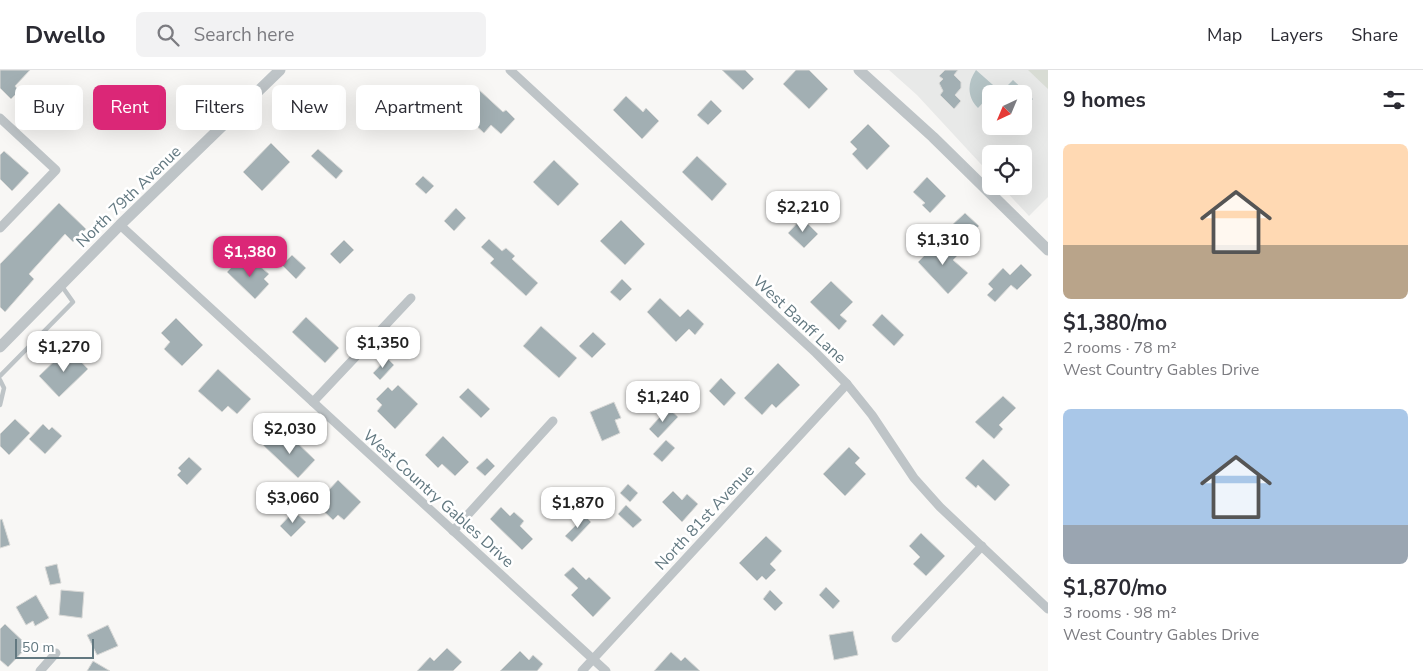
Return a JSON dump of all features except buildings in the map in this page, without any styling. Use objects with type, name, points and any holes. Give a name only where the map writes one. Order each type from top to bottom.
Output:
[{"type":"street","name":"North 79th Avenue","points":[[0,347],[120,224],[280,70]]},
{"type":"street","name":"West Banff Lane","points":[[510,70],[816,352],[847,384],[872,415],[914,478],[940,507],[1048,609]]},
{"type":"street","points":[[858,70],[933,137],[1048,250]]},
{"type":"street","points":[[0,118],[56,170],[0,228]]},
{"type":"street","name":"West Country Gables Drive","points":[[120,224],[606,671]]},
{"type":"street","points":[[313,402],[411,298]]},
{"type":"street","name":"North 81st Avenue","points":[[582,671],[847,384]]},
{"type":"street","points":[[453,530],[553,421]]},
{"type":"street","points":[[896,638],[982,546]]},
{"type":"street","points":[[40,671],[56,653]]},
{"type":"lane","points":[[0,376],[73,302],[60,284]]},
{"type":"lane","points":[[0,380],[4,388],[0,405]]},
{"type":"shaded area","points":[[889,70],[1048,70],[1048,197],[1029,216],[1009,195],[1032,195],[1032,145],[982,145],[982,165],[917,95]]},
{"type":"shaded area","points":[[976,70],[993,85],[982,85],[982,104],[978,108],[970,95],[973,75]]},
{"type":"shaded area","points":[[1028,70],[1048,70],[1048,89]]},
{"type":"shaded area","points":[[1013,80],[1018,85],[1008,85]]}]
